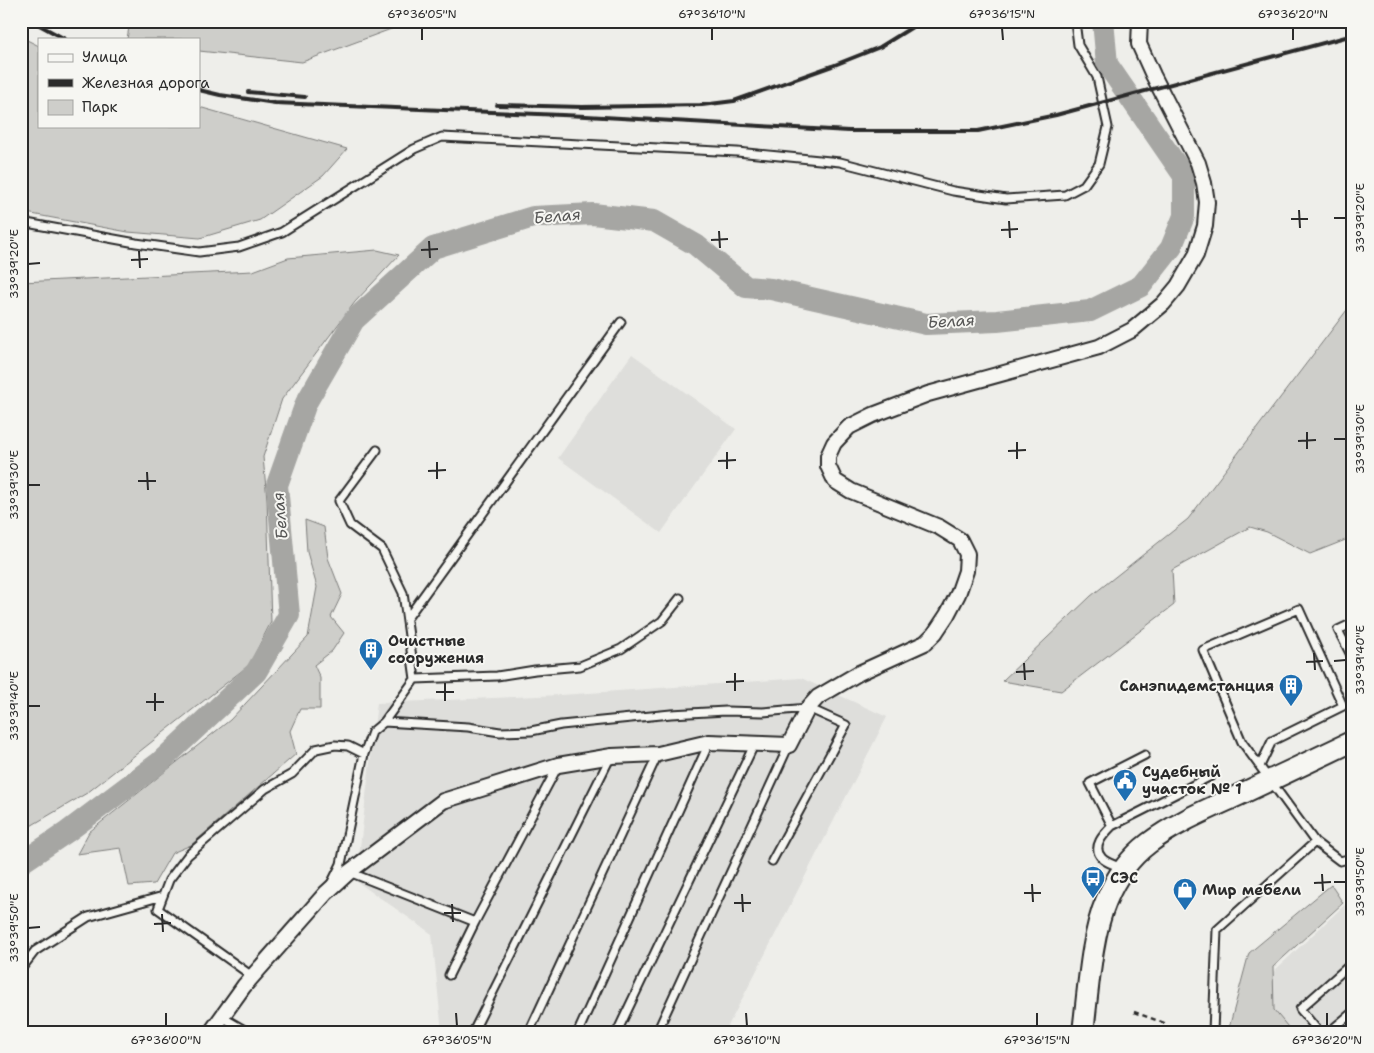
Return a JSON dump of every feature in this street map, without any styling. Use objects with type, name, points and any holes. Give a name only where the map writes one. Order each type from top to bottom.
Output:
[{"type":"main road","points":[[1083,1032],[1094,950],[1105,902],[1123,869],[1134,856],[1148,843],[1265,774],[1353,741]]},
{"type":"street","points":[[211,1032],[252,976],[326,893],[348,872],[443,800],[558,765],[612,756],[658,754],[709,742],[789,744],[808,708],[818,697],[859,672],[925,643],[935,633],[947,616],[958,594],[966,571],[967,554],[960,540],[939,527],[851,491],[835,481],[828,466],[828,456],[834,443],[849,427],[873,415],[928,394],[1099,347],[1132,330],[1147,318],[1178,286],[1196,255],[1205,226],[1207,202],[1198,163],[1139,44],[1140,21]]},
{"type":"lane","points":[[21,222],[136,243],[199,252],[239,247],[282,232],[414,149],[442,137],[737,152],[840,162],[953,191],[1006,199],[1066,195],[1084,185],[1099,164],[1108,127],[1097,77],[1078,45],[1075,21]]},
{"type":"lane","points":[[408,617],[621,322]]},
{"type":"lane","points":[[326,893],[341,864],[364,754],[372,732],[384,722],[415,679],[408,617],[403,593],[382,549],[350,525],[339,502],[377,450]]},
{"type":"lane","points":[[415,679],[497,676],[580,666],[621,649],[662,621],[680,598]]},
{"type":"lane","points":[[1265,774],[1272,741],[1343,706],[1299,608],[1203,650],[1242,742],[1265,774],[1315,842],[1340,861],[1348,859],[1353,855]]},
{"type":"lane","points":[[1353,623],[1338,630],[1353,659]]},
{"type":"lane","points":[[384,722],[468,727],[500,732],[531,731],[561,725],[671,714],[726,711],[763,712],[808,708],[846,725],[772,861]]},
{"type":"lane","points":[[578,1032],[709,742]]},
{"type":"lane","points":[[617,1032],[756,743]]},
{"type":"lane","points":[[657,1032],[789,744]]},
{"type":"lane","points":[[252,976],[158,909],[169,880],[188,855],[265,789],[292,774],[316,749],[335,745],[348,746],[364,754]]},
{"type":"lane","points":[[529,1032],[658,754]]},
{"type":"lane","points":[[1112,826],[1090,783],[1145,755]]},
{"type":"lane","points":[[474,1032],[612,756]]},
{"type":"lane","points":[[449,975],[558,765]]},
{"type":"lane","points":[[1123,869],[1102,858],[1098,851],[1098,844],[1102,835],[1112,826],[1210,776]]},
{"type":"lane","points":[[1214,1032],[1217,930],[1315,842]]},
{"type":"lane","points":[[348,872],[475,922]]},
{"type":"lane","points":[[21,969],[35,951],[88,917],[163,896]]},
{"type":"lane","points":[[1319,1032],[1300,1009],[1353,962]]},
{"type":"lane","points":[[1329,1032],[1353,1012]]},
{"type":"lane","points":[[222,1017],[248,1032]]},
{"type":"path","points":[[1134,1012],[1164,1024],[1164,1032]]},
{"type":"shaded area","points":[[632,354],[736,429],[661,533],[558,458]]},
{"type":"shaded area","points":[[801,678],[887,717],[725,1032],[442,1032],[432,934],[356,881],[377,703],[561,695]]},
{"type":"shaded area","points":[[1353,897],[1353,1021],[1341,1032],[1288,1032],[1265,1004],[1272,973]]},
{"type":"green space","points":[[130,21],[477,21],[410,22],[302,62],[200,51],[200,38],[127,38]]},
{"type":"green space","points":[[21,37],[38,46],[38,128],[200,128],[200,107],[347,149],[323,176],[260,220],[200,238],[128,232],[21,212]]},
{"type":"green space","points":[[377,250],[399,255],[355,302],[282,399],[263,457],[267,499],[271,622],[249,665],[87,793],[22,831],[21,282],[253,271],[288,258]]},
{"type":"green space","points":[[1353,302],[1353,537],[1310,554],[1267,532],[1250,527],[1172,570],[1174,605],[1061,691],[1002,681],[1091,596],[1188,519]]},
{"type":"green space","points":[[305,520],[324,527],[328,558],[342,594],[331,617],[344,633],[332,651],[314,665],[320,678],[320,709],[300,709],[290,731],[296,754],[191,845],[172,853],[154,884],[129,886],[121,848],[77,854],[89,832],[230,720],[308,637],[317,587],[307,552]]},
{"type":"green space","points":[[1331,885],[1343,903],[1273,967],[1274,1010],[1292,1032],[1228,1032],[1249,953]]},
{"type":"waterway","name":"Белая","points":[[21,863],[67,832],[160,762],[256,672],[289,615],[277,485],[306,403],[354,320],[433,248],[533,217],[593,214],[654,221],[696,245],[746,287],[771,289],[926,324],[997,321],[1090,311],[1141,286],[1171,248],[1184,216],[1184,176],[1107,64],[1103,21]]},
{"type":"railway","points":[[32,21],[63,38]]},
{"type":"railway","points":[[497,105],[582,107],[702,105],[734,101],[880,47],[922,21]]},
{"type":"railway","points":[[200,90],[275,103],[586,116],[849,131],[978,131],[1056,115],[1353,35]]},
{"type":"railway","points":[[248,92],[305,97]]},
{"type":"place","name":"Очистные сооружения","points":[[371,671]]},
{"type":"place","name":"Санэпидемстанция","points":[[1291,707]]},
{"type":"place","name":"Судебный участок № 1","points":[[1125,802]]},
{"type":"place","name":"СЭС","points":[[1093,899]]},
{"type":"place","name":"Мир мебели","points":[[1185,911]]}]
